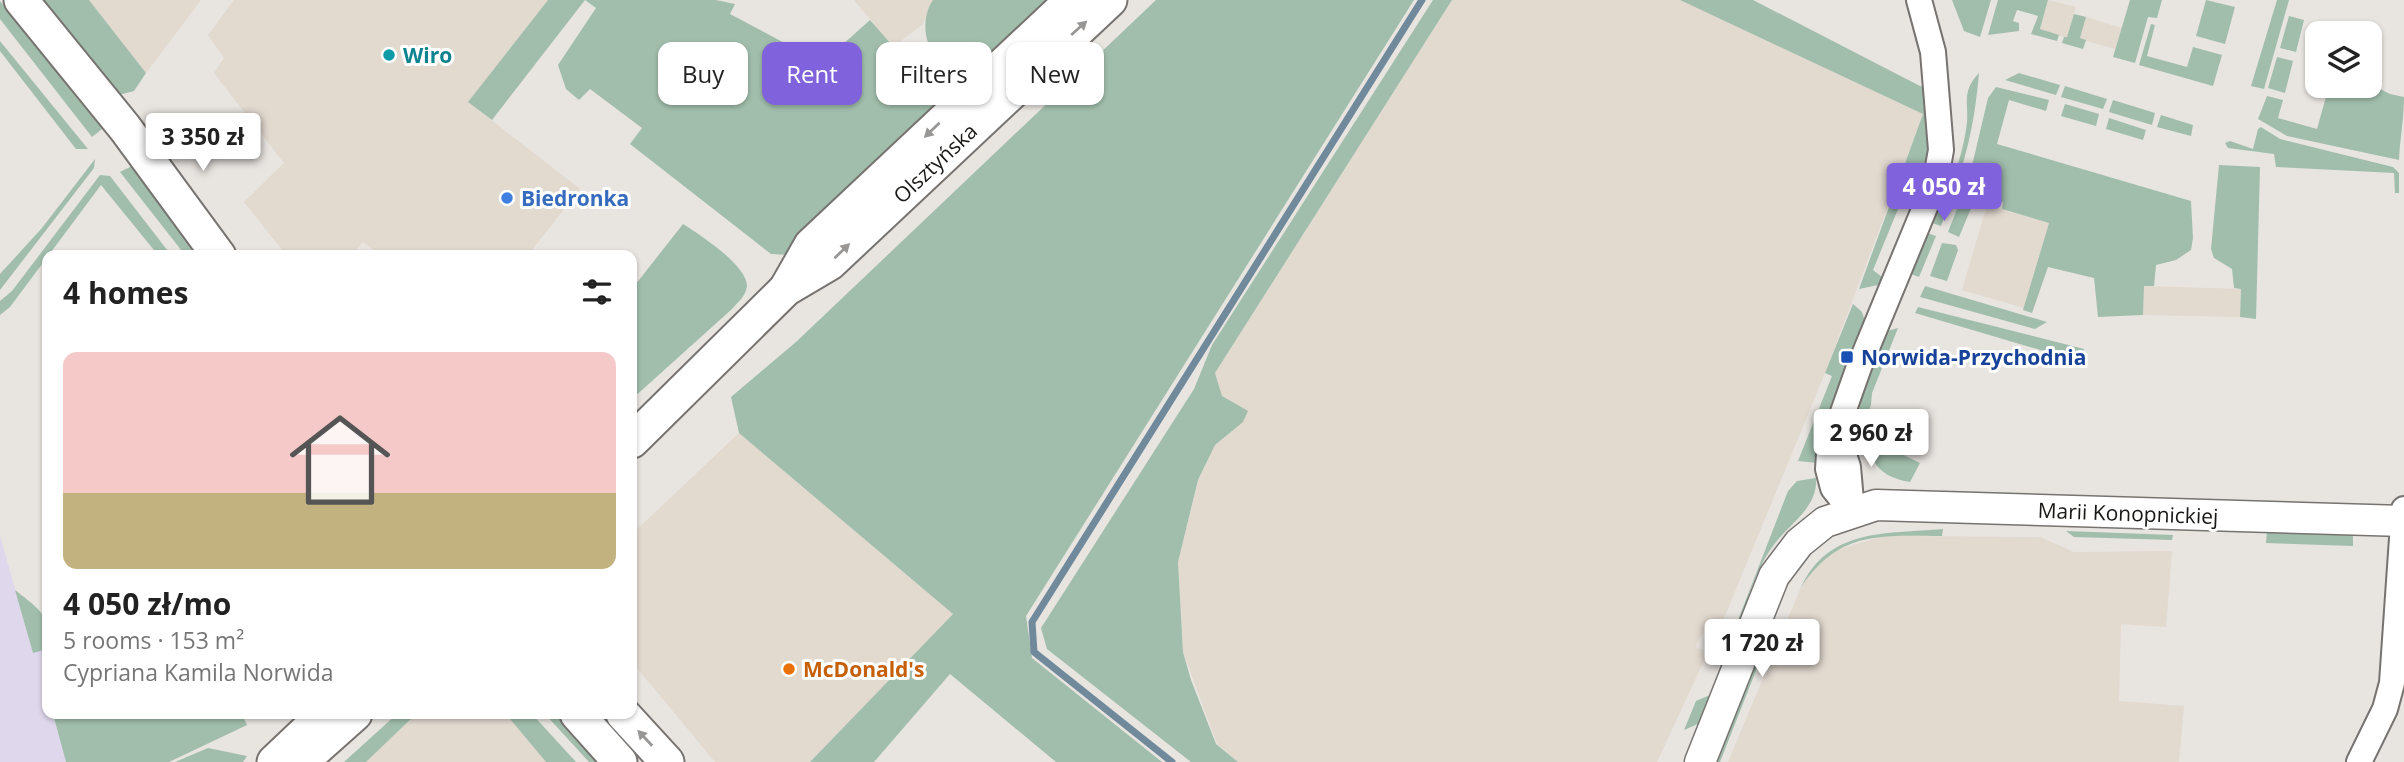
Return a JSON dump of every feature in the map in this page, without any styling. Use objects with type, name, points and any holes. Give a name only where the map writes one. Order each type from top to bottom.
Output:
[{"type":"main road","points":[[21,0],[125,128],[215,250]]},
{"type":"main road","name":"Olsztyńska","points":[[786,289],[811,245],[1072,0]]},
{"type":"main road","name":"Olsztyńska","points":[[637,436],[786,289],[830,263],[1110,0]]},
{"type":"main road","points":[[125,128],[237,250]]},
{"type":"main road","points":[[274,762],[321,719]]},
{"type":"main road","points":[[301,762],[349,719]]},
{"type":"main road","points":[[582,719],[620,762]]},
{"type":"main road","points":[[628,719],[667,762]]},
{"type":"street","points":[[1852,512],[1848,467],[1838,436],[1843,412],[1919,225],[1937,172],[1941,150],[1933,52],[1919,0]]},
{"type":"street","name":"Marii Konopnickiej","points":[[1700,762],[1774,576],[1799,543],[1825,522],[1852,512],[1876,505],[2403,517]]},
{"type":"street","points":[[2358,762],[2385,709],[2392,683],[2403,517]]},
{"type":"shaded area","points":[[89,0],[201,0],[146,73]]},
{"type":"shaded area","points":[[234,0],[548,0],[468,102],[580,189],[532,250],[374,250],[363,242],[356,250],[282,250],[244,202],[284,163],[214,73],[224,58],[208,35]]},
{"type":"shaded area","points":[[854,0],[933,0],[923,24],[900,42],[889,42]]},
{"type":"shaded area","points":[[1452,0],[1680,0],[1923,114],[1825,373],[1720,628],[1706,627],[1695,647],[1708,652],[1657,762],[1238,762],[1217,744],[1183,652],[1178,562],[1198,481],[1215,445],[1243,422],[1222,396],[1215,373]]},
{"type":"shaded area","points":[[2048,0],[2076,7],[2067,38],[2040,30]]},
{"type":"shaded area","points":[[2086,17],[2122,28],[2115,49],[2080,39]]},
{"type":"shaded area","points":[[1987,205],[2049,223],[2024,308],[1962,290]]},
{"type":"shaded area","points":[[2144,286],[2241,289],[2240,317],[2143,315]]},
{"type":"shaded area","points":[[739,433],[953,614],[810,762],[715,762],[637,668],[637,529]]},
{"type":"shaded area","points":[[0,536],[33,652],[42,650],[42,719],[54,719],[66,762],[0,762]]},
{"type":"shaded area","points":[[1885,536],[2040,537],[2074,552],[2172,551],[2166,627],[2121,624],[2119,701],[2184,706],[2179,762],[1728,762],[1801,587],[1816,564],[1832,551]]},
{"type":"shaded area","points":[[411,719],[510,719],[546,762],[366,762]]},
{"type":"green space","points":[[41,0],[89,0],[146,73],[134,91],[119,95]]},
{"type":"green space","points":[[548,0],[585,0],[492,120],[468,102]]},
{"type":"green space","points":[[585,0],[716,0],[735,4],[730,14],[783,42],[762,42],[762,105],[862,105],[862,42],[845,42],[870,20],[889,42],[876,42],[876,105],[939,105],[789,255],[771,254],[630,144],[642,128],[590,89],[579,100],[566,89],[558,65],[596,8]]},
{"type":"green space","points":[[933,0],[1060,0],[1010,42],[1006,42],[1006,45],[992,57],[992,42],[928,42],[925,23]]},
{"type":"green space","points":[[1156,0],[1414,0],[1026,616],[1032,658],[1162,762],[1056,762],[950,674],[874,762],[810,762],[953,614],[739,433],[731,397],[796,342],[1045,105],[1104,105],[1104,49]]},
{"type":"green space","points":[[1433,0],[1452,0],[1215,373],[1222,396],[1248,411],[1243,422],[1215,445],[1198,480],[1178,562],[1183,652],[1216,744],[1238,762],[1191,762],[1047,649],[1041,628],[1194,389],[1212,345]]},
{"type":"green space","points":[[1680,0],[1753,0],[1920,86],[1942,89],[1928,175],[1914,170],[1873,270],[1886,280],[1883,284],[1859,289],[1923,114]]},
{"type":"green space","points":[[1952,0],[1991,0],[1980,37],[1964,31]]},
{"type":"green space","points":[[1998,0],[2048,0],[2040,29],[2059,35],[2057,41],[2031,34],[2038,16],[2017,10],[2013,21],[2019,23],[2019,31],[1988,35]]},
{"type":"green space","points":[[2130,0],[2162,0],[2157,18],[2148,17],[2135,63],[2113,57]]},
{"type":"green space","points":[[2206,0],[2235,7],[2225,44],[2196,36]]},
{"type":"green space","points":[[2277,0],[2289,0],[2264,89],[2251,86]]},
{"type":"green space","points":[[0,1],[102,129],[92,137],[0,19]]},
{"type":"green space","points":[[2074,14],[2086,17],[2080,38],[2086,40],[2083,49],[2062,43],[2064,37],[2067,37]]},
{"type":"green space","points":[[2289,16],[2304,20],[2296,52],[2280,48]]},
{"type":"green space","points":[[2151,24],[2155,25],[2147,56],[2187,67],[2193,47],[2222,55],[2213,86],[2139,65]]},
{"type":"green space","points":[[0,41],[88,149],[76,149],[0,51]]},
{"type":"green space","points":[[2277,57],[2293,61],[2285,93],[2268,88]]},
{"type":"green space","points":[[1979,73],[1966,151],[1941,226],[1929,222],[1943,201],[1957,166],[1966,130],[1967,94]]},
{"type":"green space","points":[[2019,73],[2060,85],[2056,95],[2005,80]]},
{"type":"green space","points":[[2065,86],[2107,99],[2103,109],[2061,97]]},
{"type":"green space","points":[[1996,87],[2049,100],[2046,111],[2009,100],[1997,144],[2191,201],[2191,250],[2176,260],[2156,265],[2154,286],[2144,286],[2143,315],[2098,317],[2094,278],[2048,267],[2032,313],[2023,310],[2049,223],[2002,209],[2003,202],[1966,191],[1988,98]]},
{"type":"green space","points":[[2382,90],[2404,97],[2399,160],[2287,136],[2258,119],[2267,96],[2283,100],[2278,118],[2317,129],[2326,98],[2382,98]]},
{"type":"green space","points":[[2113,100],[2155,113],[2152,125],[2109,112]]},
{"type":"green space","points":[[2065,104],[2099,114],[2096,126],[2061,116]]},
{"type":"green space","points":[[2161,115],[2193,125],[2191,136],[2157,127]]},
{"type":"green space","points":[[2109,118],[2146,130],[2143,140],[2106,129]]},
{"type":"green space","points":[[2261,127],[2280,139],[2393,167],[2399,173],[2399,193],[2395,193],[2394,173],[2276,167],[2274,154],[2228,148],[2225,143],[2230,141],[2253,149],[2258,129]]},
{"type":"green space","points":[[95,159],[94,168],[0,290],[0,274],[42,228]]},
{"type":"green space","points":[[134,165],[201,250],[181,250],[120,172]]},
{"type":"green space","points":[[2219,165],[2260,167],[2256,319],[2240,317],[2241,289],[2234,288],[2232,269],[2214,258],[2211,249]]},
{"type":"green space","points":[[100,175],[110,176],[167,250],[154,250],[101,185],[53,250],[43,250]]},
{"type":"green space","points":[[1961,199],[1970,201],[1972,206],[1959,237],[1948,232]]},
{"type":"green space","points":[[683,224],[731,260],[745,278],[747,286],[732,309],[637,394],[637,283]]},
{"type":"green space","points":[[1927,233],[1936,236],[1919,277],[1911,274]]},
{"type":"green space","points":[[1942,243],[1956,245],[1958,250],[1947,281],[1930,276]]},
{"type":"green space","points":[[42,251],[42,264],[10,307],[0,315],[0,301],[12,291]]},
{"type":"green space","points":[[1925,286],[2047,322],[2035,329],[1920,297]]},
{"type":"green space","points":[[1853,304],[1862,312],[1866,324],[1829,409],[1817,463],[1798,461],[1832,376],[1825,373]]},
{"type":"green space","points":[[1918,307],[2084,349],[2084,363],[1915,313]]},
{"type":"green space","points":[[1898,328],[1872,393],[1871,405],[1856,448],[1858,417],[1870,374],[1887,331]]},
{"type":"green space","points":[[1874,421],[1891,449],[1920,463],[1910,482],[1888,475],[1875,462],[1871,444]]},
{"type":"green space","points":[[1816,478],[1815,489],[1807,507],[1773,546],[1760,567],[1734,638],[1731,638],[1788,491],[1797,481]]},
{"type":"green space","points":[[1943,529],[1942,536],[1880,537],[1846,546],[1816,568],[1801,587],[1813,568],[1827,554],[1843,544],[1880,534]]},
{"type":"green space","points":[[2066,531],[2173,535],[2172,540],[2074,537]]},
{"type":"green space","points":[[2267,531],[2353,533],[2353,546],[2266,543]]},
{"type":"green space","points":[[15,590],[42,615],[42,651],[33,653]]},
{"type":"green space","points":[[1761,658],[1720,762],[1716,762],[1755,661]]},
{"type":"green space","points":[[1723,663],[1725,671],[1705,721],[1684,730],[1696,701],[1710,695]]},
{"type":"green space","points":[[54,719],[244,719],[247,725],[169,762],[66,762]]},
{"type":"green space","points":[[391,719],[411,719],[366,762],[344,762]]},
{"type":"green space","points":[[510,719],[537,719],[576,762],[546,762]]},
{"type":"green space","points":[[550,719],[564,719],[600,762],[589,762]]},
{"type":"green space","points":[[208,748],[247,756],[243,762],[175,762]]},
{"type":"waterway","points":[[1172,762],[1034,652],[1032,622],[1422,0]]},
{"type":"place","name":"Wiro","points":[[389,55]]},
{"type":"place","name":"Biedronka","points":[[507,198]]},
{"type":"place","name":"Norwida-Przychodnia","points":[[1847,357]]},
{"type":"place","name":"McDonald's","points":[[789,669]]}]
